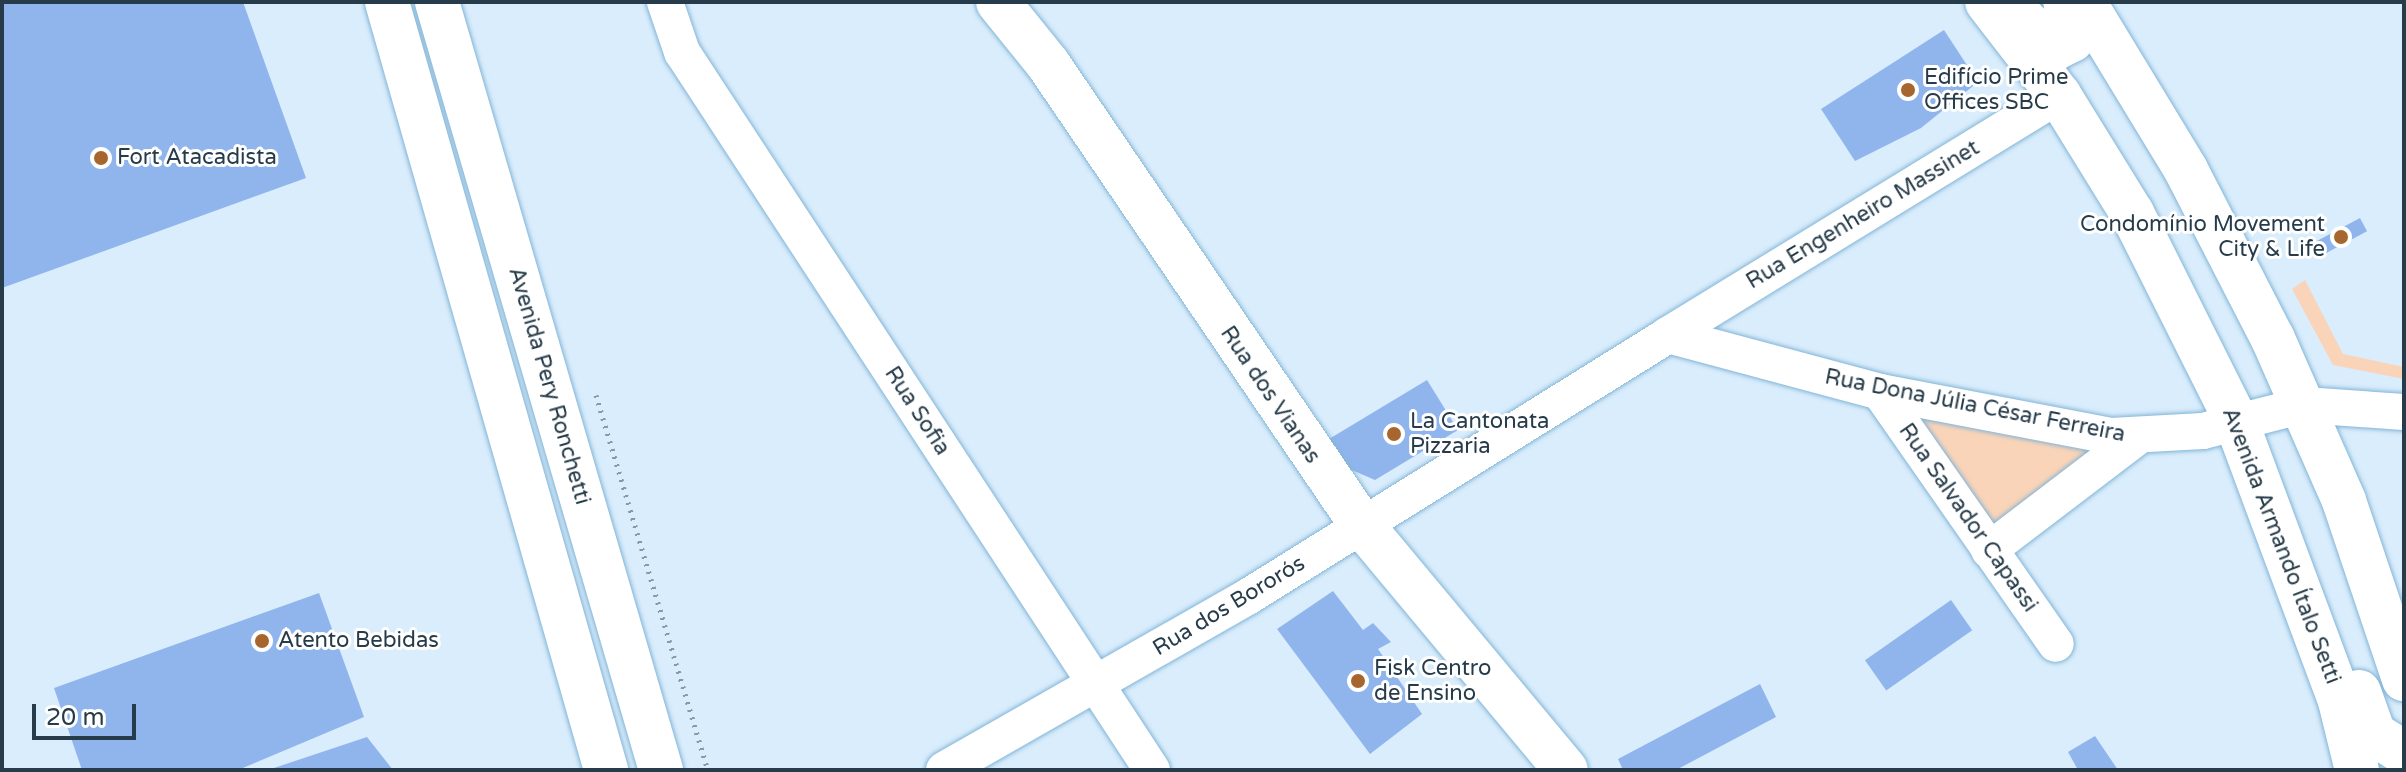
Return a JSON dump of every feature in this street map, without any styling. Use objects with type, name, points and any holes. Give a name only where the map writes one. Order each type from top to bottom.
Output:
[{"type":"main road","points":[[387,2],[606,770]]},
{"type":"main road","name":"Avenida Pery Ronchetti","points":[[437,2],[661,770]]},
{"type":"main road","name":"Rua dos Vianas","points":[[998,2],[1048,64],[1361,524],[1566,770]]},
{"type":"main road","name":"Avenida Armando Ítalo Setti","points":[[1987,2],[2059,95],[2085,135],[2236,421],[2274,515],[2357,770]]},
{"type":"main road","points":[[2008,2],[2054,49],[2072,40],[2065,2]]},
{"type":"main road","points":[[2084,2],[2186,170],[2273,339],[2304,405],[2404,679]]},
{"type":"main road","points":[[2085,135],[2105,106],[2122,113],[2226,294],[2273,339]]},
{"type":"main road","points":[[2274,515],[2314,551],[2374,734],[2404,753]]},
{"type":"street","name":"Rua Sofia","points":[[665,2],[682,52],[1152,770]]},
{"type":"street","name":"Rua Engenheiro Massinet","points":[[1668,335],[2059,95]]},
{"type":"street","points":[[1361,524],[1668,335]]},
{"type":"street","name":"Rua Dona Júlia César Ferreira","points":[[1668,335],[1880,392],[2136,438],[2236,421],[2304,405],[2404,412]]},
{"type":"street","name":"Rua Salvador Capassi","points":[[1880,392],[2056,644]]},
{"type":"street","points":[[1989,550],[2136,438]]},
{"type":"street","name":"Rua dos Bororós","points":[[944,770],[1095,685],[1361,524]]},
{"type":"path","points":[[645,554],[708,770]]},
{"type":"shaded area","points":[[2305,280],[2343,354],[2404,367],[2404,379],[2333,365],[2292,289]]},
{"type":"shaded area","points":[[1901,399],[2109,440],[1987,543]]},
{"type":"building","points":[[2,2],[243,2],[306,178],[2,288]]},
{"type":"building","name":"Edifício Prime Offices SBC","points":[[1944,30],[1978,82],[1921,128],[1855,161],[1821,109]]},
{"type":"building","name":"Condomínio Movement City & Life","points":[[2360,218],[2367,231],[2321,256],[2314,242]]},
{"type":"building","name":"La Cantonata Pizzaria","points":[[1427,380],[1458,430],[1375,480],[1347,468],[1329,439]]},
{"type":"building","name":"Fisk Centro de Ensino","points":[[1333,591],[1363,630],[1373,623],[1391,642],[1378,649],[1422,714],[1370,754],[1277,629]]},
{"type":"building","name":"Atento Bebidas","points":[[319,593],[364,717],[238,770],[82,770],[54,688]]},
{"type":"building","points":[[1951,600],[1972,630],[1886,691],[1865,660]]},
{"type":"building","points":[[1760,684],[1776,717],[1676,770],[1623,770],[1618,759]]},
{"type":"building","points":[[2095,736],[2118,770],[2078,770],[2068,752]]},
{"type":"building","points":[[367,737],[393,770],[271,770],[271,769]]},
{"type":"place","name":"Edifício Prime Offices SBC","points":[[1908,90]]},
{"type":"place","name":"Fort Atacadista","points":[[101,158]]},
{"type":"place","name":"Condomínio Movement City & Life","points":[[2341,237]]},
{"type":"place","name":"La Cantonata Pizzaria","points":[[1394,434]]},
{"type":"place","name":"Atento Bebidas","points":[[262,641]]},
{"type":"place","name":"Fisk Centro de Ensino","points":[[1358,681]]}]
